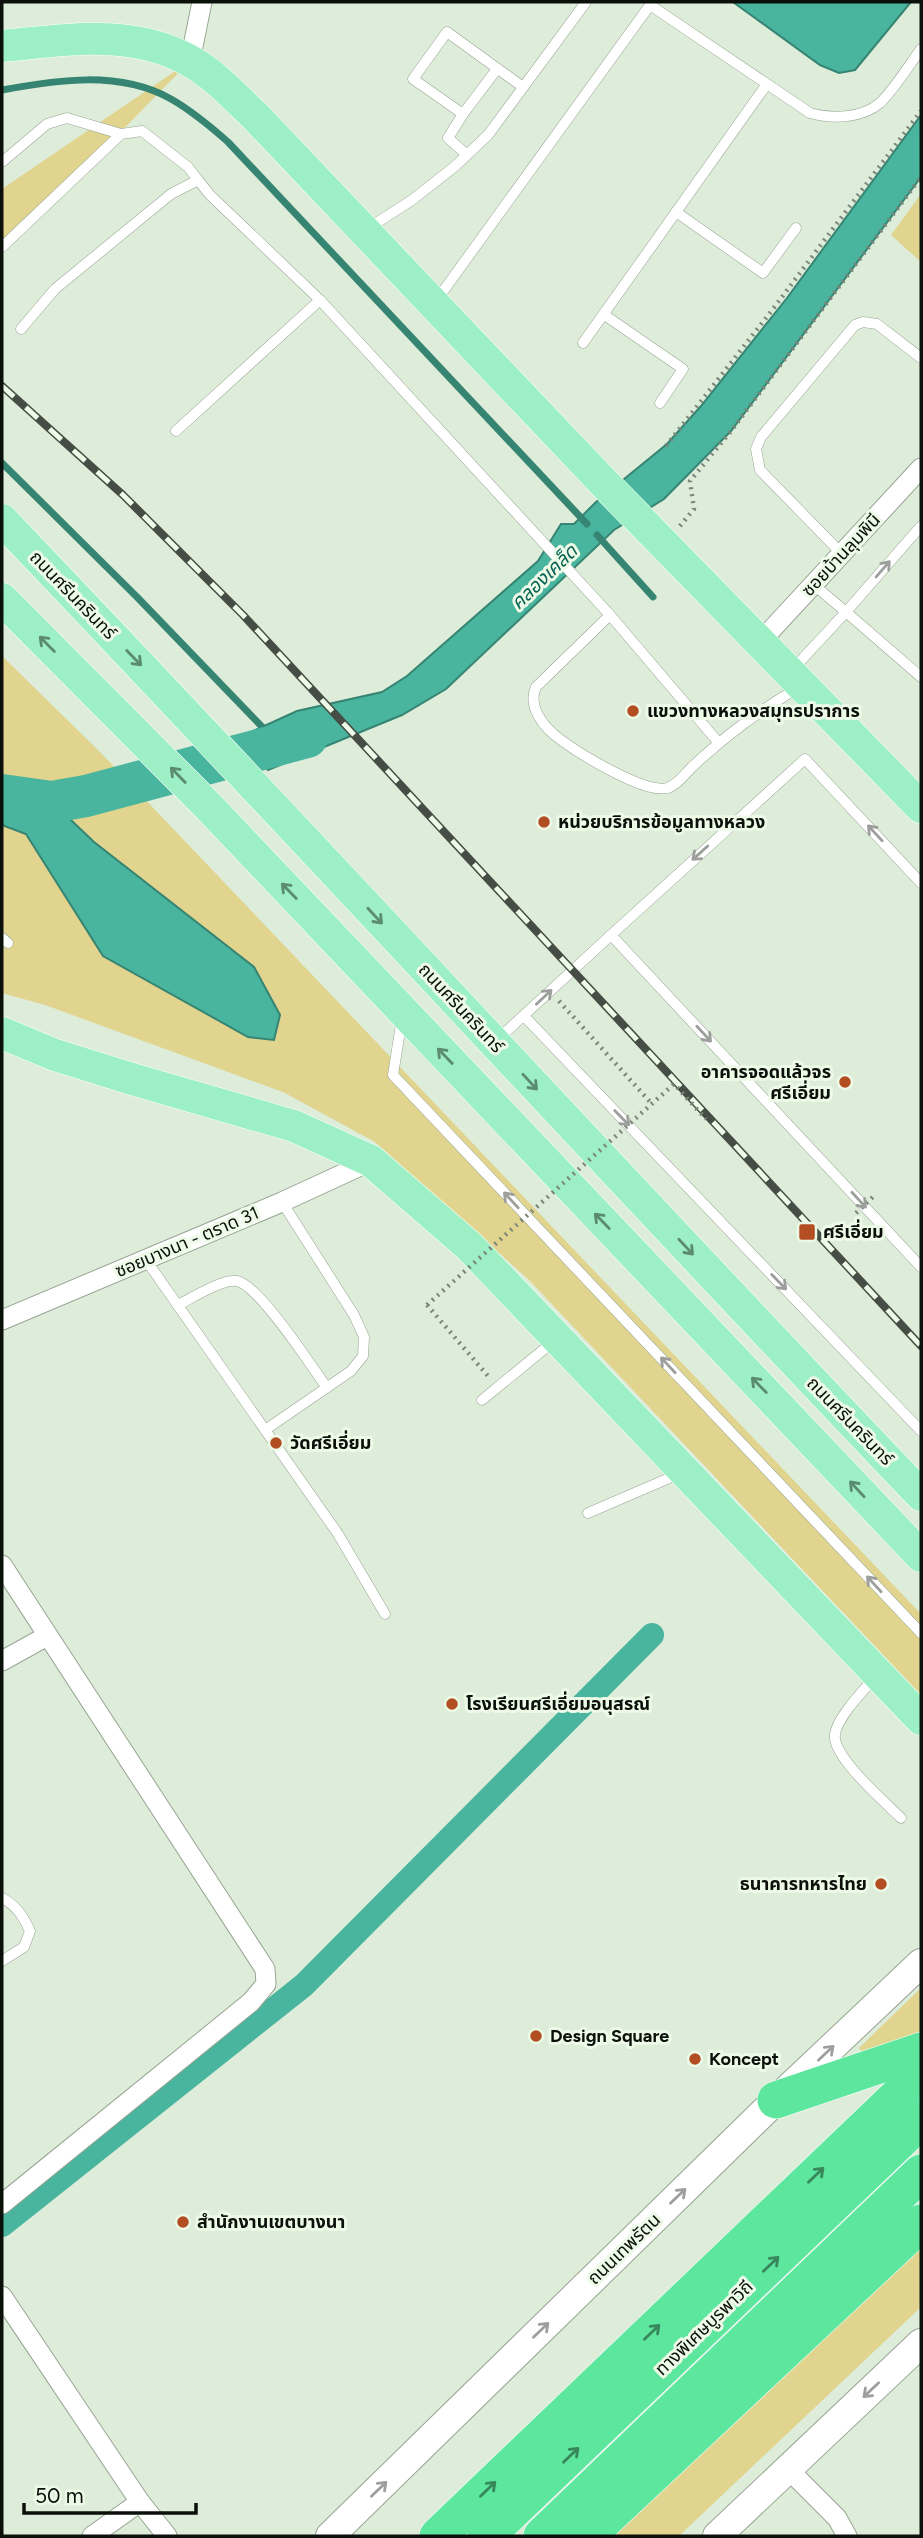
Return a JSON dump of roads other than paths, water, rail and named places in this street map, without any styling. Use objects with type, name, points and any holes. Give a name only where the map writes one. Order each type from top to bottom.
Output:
[{"type":"highway","points":[[776,2100],[921,2051]]},
{"type":"highway","points":[[438,2536],[921,2074]]},
{"type":"highway","name":"ทางพิเศษบูรพาวิถี","points":[[486,2536],[921,2120]]},
{"type":"highway","points":[[542,2536],[921,2173]]},
{"type":"highway","points":[[574,2536],[921,2204]]},
{"type":"highway","points":[[587,2536],[921,2223]]},
{"type":"main road","points":[[2,46],[91,37],[145,42],[190,61],[224,86],[654,535],[921,807]]},
{"type":"main road","name":"ถนนศรีนครินทร์","points":[[2,520],[921,1495]]},
{"type":"main road","points":[[2,599],[208,806],[921,1556]]},
{"type":"main road","points":[[2,1033],[55,1055],[294,1126],[371,1161],[470,1247],[921,1719]]},
{"type":"main road","name":"ถนนเทพรัตน","points":[[330,2536],[776,2100],[921,1963]]},
{"type":"main road","points":[[717,2536],[921,2343]]},
{"type":"street","points":[[190,61],[202,2]]},
{"type":"street","name":"ซอยบ้านลุมพินี","points":[[760,642],[921,468]]},
{"type":"street","name":"ซอยบางนา - ตราด 31","points":[[2,1320],[282,1202],[371,1161]]},
{"type":"street","points":[[2,1565],[265,1969],[267,1984],[251,2002],[2,2204]]},
{"type":"street","points":[[2,1661],[47,1636]]},
{"type":"street","points":[[2,2296],[140,2502],[167,2536]]},
{"type":"street","points":[[788,2468],[836,2518],[847,2536]]},
{"type":"street","points":[[92,2536],[140,2502]]},
{"type":"lane","points":[[364,231],[412,200],[488,135],[586,2]]},
{"type":"lane","points":[[433,305],[650,3],[810,113],[827,118],[860,113],[879,103],[921,49]]},
{"type":"lane","points":[[463,114],[413,79],[447,32],[523,87]]},
{"type":"lane","points":[[467,155],[448,138],[497,69]]},
{"type":"lane","points":[[583,343],[767,84]]},
{"type":"lane","points":[[2,162],[47,124],[66,118],[121,134],[142,131],[188,167],[210,195],[320,300],[610,615],[718,742]]},
{"type":"lane","points":[[2,247],[121,134]]},
{"type":"lane","points":[[21,329],[55,289],[172,194],[198,180]]},
{"type":"lane","points":[[676,212],[763,273],[796,228]]},
{"type":"lane","points":[[176,431],[320,300]]},
{"type":"lane","points":[[603,314],[683,369],[660,403]]},
{"type":"lane","points":[[842,554],[760,470],[756,449],[761,437],[855,325],[871,321],[921,358]]},
{"type":"lane","points":[[610,615],[536,687],[532,696],[533,708],[558,738],[597,764],[657,789],[670,788],[718,742],[796,679],[846,612],[921,526]]},
{"type":"lane","points":[[814,585],[921,677]]},
{"type":"lane","points":[[494,1043],[805,759],[921,883]]},
{"type":"lane","points":[[611,934],[921,1267]]},
{"type":"lane","points":[[403,1012],[393,1075],[921,1633]]},
{"type":"lane","points":[[524,1016],[921,1431]]},
{"type":"lane","points":[[265,1430],[351,1371],[363,1356],[364,1337],[354,1315],[282,1202]]},
{"type":"lane","points":[[146,1260],[338,1534],[385,1614]]},
{"type":"lane","points":[[178,1305],[210,1289],[235,1281],[248,1285],[327,1388]]},
{"type":"lane","points":[[482,1400],[557,1338]]},
{"type":"lane","points":[[588,1513],[685,1472]]},
{"type":"lane","points":[[877,1674],[839,1722],[834,1736],[838,1751],[901,1818]]},
{"type":"lane","points":[[2,1898],[23,1915],[30,1931],[24,1947],[2,1961]]},
{"type":"water","points":[[733,2],[911,2],[855,70],[839,73],[820,65]]},
{"type":"water","points":[[921,115],[921,177],[731,431],[664,499],[614,530],[446,689],[402,715],[268,770],[240,737],[297,711],[382,692],[407,676],[538,561],[561,524],[574,524],[596,502],[667,444],[701,406],[787,298]]},
{"type":"water","points":[[2,777],[29,780],[94,842],[254,967],[280,1015],[274,1040],[248,1037],[103,956],[26,834],[2,825]]},
{"type":"waterway","points":[[2,90],[66,81],[109,81],[151,90],[194,114],[228,142],[587,524]]},
{"type":"waterway","points":[[2,463],[137,597],[269,734]]},
{"type":"waterway","points":[[597,535],[653,597]]},
{"type":"waterway","name":"คลองเคล็ด","points":[[2,795],[52,802],[86,796],[307,737]]},
{"type":"waterway","points":[[2,2225],[304,1985],[652,1635]]},
{"type":"railway","points":[[2,386],[123,495],[243,615],[921,1346]]},
{"type":"place","name":"แขวงทางหลวงสมุทรปราการ","points":[[633,711]]},
{"type":"place","name":"หน่วยบริการข้อมูลทางหลวง","points":[[544,822]]},
{"type":"place","name":"อาคารจอดแล้วจร ศรีเอี่ยม","points":[[845,1082]]},
{"type":"place","name":"ศรีเอี่ยม","points":[[807,1232]]},
{"type":"place","name":"วัดศรีเอี่ยม","points":[[276,1443]]},
{"type":"place","name":"โรงเรียนศรีเอี่ยมอนุสรณ์","points":[[452,1704]]},
{"type":"place","name":"ธนาคารทหารไทย","points":[[881,1884]]},
{"type":"place","name":"Design Square","points":[[536,2036]]},
{"type":"place","name":"Koncept","points":[[695,2059]]},
{"type":"place","name":"สำนักงานเขตบางนา","points":[[183,2222]]}]
